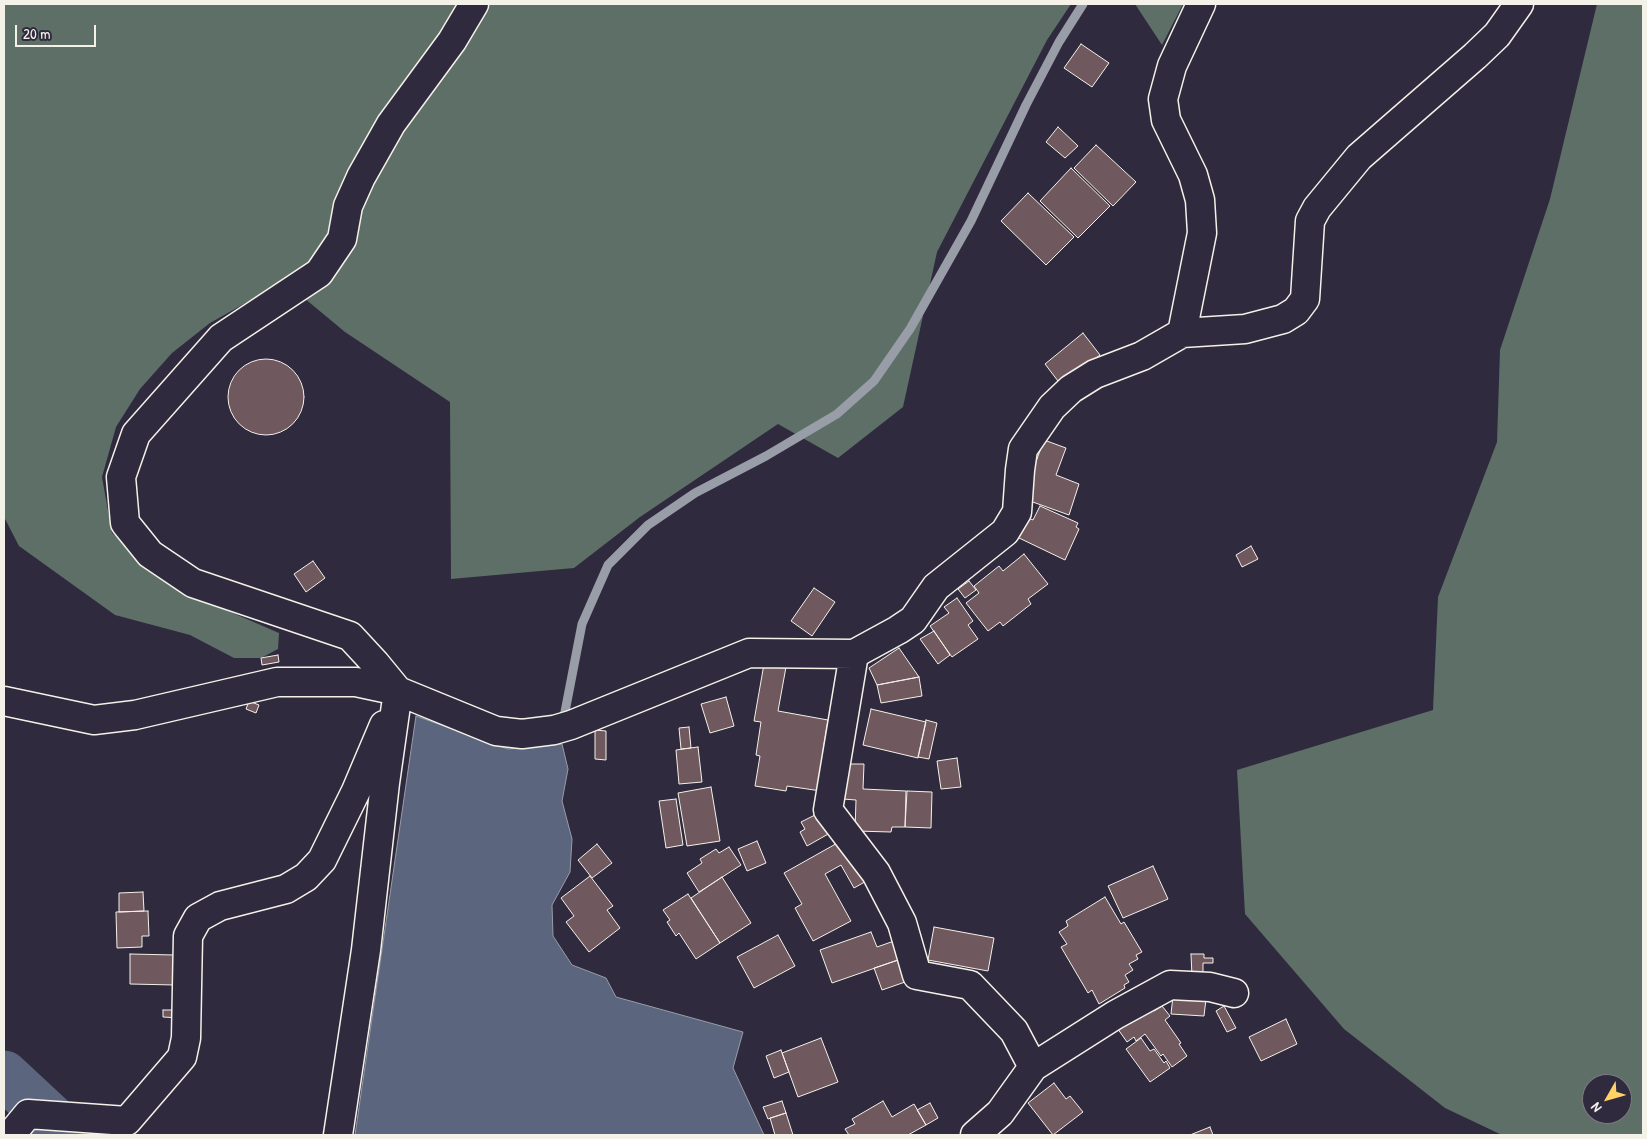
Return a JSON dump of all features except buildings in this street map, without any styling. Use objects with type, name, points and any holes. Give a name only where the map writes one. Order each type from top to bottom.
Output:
[{"type":"street","points":[[338,1135],[366,950],[385,783],[398,691],[350,636],[193,583],[150,554],[126,523],[121,477],[136,434],[222,338],[319,273],[342,239],[348,206],[361,177],[382,139],[452,40],[474,4]]},
{"type":"street","points":[[1182,333],[1202,233],[1200,200],[1193,175],[1166,120],[1164,99],[1172,66],[1200,4]]},
{"type":"street","points":[[4,701],[94,720],[135,714],[277,682],[356,682],[398,691],[496,731],[522,734],[562,728],[749,653],[854,654],[898,630],[912,620],[936,587],[1005,532],[1017,512],[1020,470],[1024,449],[1052,408],[1071,389],[1095,374],[1142,356],[1182,333],[1246,329],[1283,318],[1296,310],[1306,300],[1310,221],[1317,208],[1359,157],[1497,35],[1519,4]]},
{"type":"street","points":[[854,654],[828,810],[876,873],[902,923],[917,975],[970,986],[1014,1031],[1033,1067]]},
{"type":"street","points":[[13,1130],[28,1114],[127,1120],[182,1057],[186,1038],[188,936],[198,918],[220,906],[286,889],[306,877],[322,860],[356,791],[398,691]]},
{"type":"street","points":[[975,1135],[1000,1113],[1033,1067],[1115,1015],[1170,985],[1210,987],[1234,993]]},
{"type":"green space","points":[[4,4],[1071,4],[1047,40],[937,252],[903,407],[838,458],[778,424],[640,517],[574,568],[451,579],[450,402],[345,332],[304,298],[258,296],[210,323],[172,353],[140,389],[116,427],[102,477],[112,533],[180,590],[279,633],[278,649],[261,658],[234,658],[190,635],[115,615],[19,546],[4,517]]},
{"type":"green space","points":[[1135,4],[1183,4],[1162,45]]},
{"type":"green space","points":[[1597,4],[1643,4],[1643,1135],[1502,1135],[1445,1108],[1344,1029],[1245,914],[1237,770],[1433,710],[1438,597],[1497,442],[1500,350],[1550,199]]},
{"type":"water","points":[[416,716],[508,749],[562,744],[568,769],[562,801],[572,839],[570,872],[552,905],[553,936],[572,965],[606,978],[616,997],[743,1032],[733,1068],[764,1135],[355,1135]]},
{"type":"waterway","points":[[563,722],[582,624],[608,565],[648,525],[695,493],[766,456],[837,414],[874,381],[910,329],[971,221],[1026,105],[1059,42],[1083,4]]},
{"type":"waterway","points":[[4,1075],[62,1129],[74,1135]]}]
